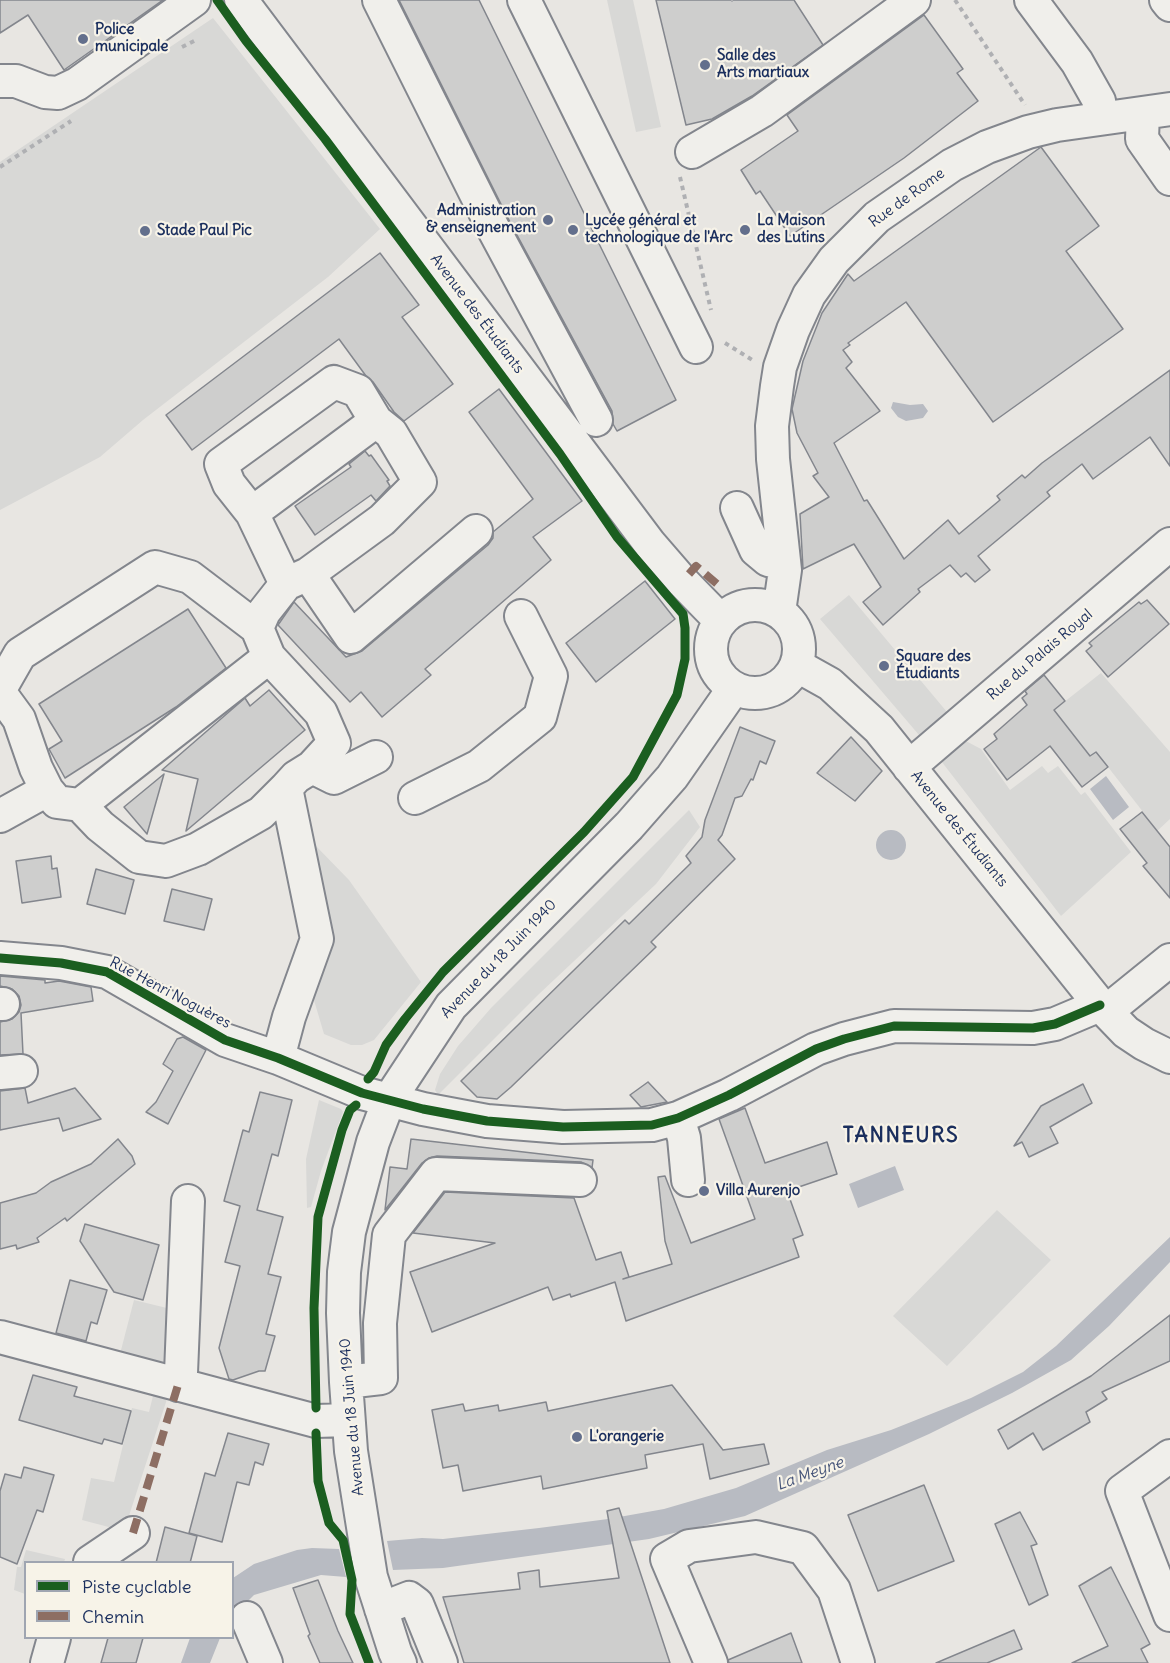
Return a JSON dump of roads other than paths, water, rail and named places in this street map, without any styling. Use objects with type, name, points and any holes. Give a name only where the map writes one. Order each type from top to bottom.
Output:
[{"type":"street","points":[[0,81],[16,81],[45,92],[58,93],[77,84],[194,0]]},
{"type":"street","name":"Avenue des Étudiants","points":[[241,0],[650,544],[721,621]]},
{"type":"street","points":[[379,0],[494,230],[596,420]]},
{"type":"street","points":[[524,0],[707,343]]},
{"type":"street","points":[[692,152],[762,111],[914,0]]},
{"type":"street","points":[[1031,0],[1077,62],[1099,101],[1102,118]]},
{"type":"street","points":[[1166,0],[1170,5]]},
{"type":"street","points":[[1156,111],[1142,139],[1170,179]]},
{"type":"street","name":"Rue de Rome","points":[[779,612],[784,563],[773,459],[772,426],[777,386],[780,367],[793,330],[809,295],[828,268],[848,244],[876,217],[952,165],[987,147],[1028,132],[1057,125],[1156,111]]},
{"type":"street","points":[[257,628],[264,612],[297,579],[382,520],[420,482],[392,433],[376,421],[358,391],[334,382],[221,464],[229,484],[252,513],[297,579],[351,637],[476,531]]},
{"type":"street","points":[[252,513],[376,421]]},
{"type":"street","points":[[737,508],[756,550],[768,560],[784,563]]},
{"type":"street","name":"Rue du Palais Royal","points":[[909,767],[1170,544]]},
{"type":"street","points":[[155,567],[190,577],[257,628],[269,657],[321,713],[334,743],[312,767],[296,777],[261,813],[198,849],[166,861],[139,857],[100,826],[80,805],[57,802],[47,790],[36,768],[19,719],[0,691],[20,654],[155,567]]},
{"type":"street","points":[[755,605],[779,612],[790,622],[797,635],[799,651],[796,665],[790,676],[770,691],[746,693],[734,688],[720,675],[712,658],[713,639],[721,621],[732,612],[755,605]]},
{"type":"street","points":[[415,798],[479,766],[540,717],[551,676],[521,616]]},
{"type":"street","points":[[80,805],[269,657]]},
{"type":"street","name":"Avenue des Étudiants","points":[[796,665],[830,684],[879,729],[1104,1008],[1126,1032],[1170,1057]]},
{"type":"street","name":"Avenue du 18 Juin 1940","points":[[400,1663],[371,1577],[363,1536],[348,1420],[346,1382],[344,1272],[349,1232],[373,1142],[389,1100],[450,1006],[629,826],[672,777],[734,688]]},
{"type":"street","points":[[312,767],[334,778],[376,757]]},
{"type":"street","points":[[278,1058],[289,1017],[317,939],[286,788]]},
{"type":"street","points":[[0,816],[47,790]]},
{"type":"street","name":"Rue Henri Noguères","points":[[0,958],[61,963],[106,972],[225,1040],[278,1058],[362,1093],[423,1109],[487,1120],[563,1127],[652,1125],[678,1118],[729,1095],[816,1049],[894,1026],[1033,1028],[1061,1021],[1104,1008],[1170,960]]},
{"type":"street","points":[[678,1118],[684,1138],[688,1180]]},
{"type":"street","points":[[346,1382],[381,1378],[380,1323],[389,1235],[436,1174],[580,1180]]},
{"type":"street","points":[[178,1385],[181,1373],[188,1201]]},
{"type":"street","points":[[0,1338],[316,1421],[348,1420]]},
{"type":"street","points":[[1170,1456],[1122,1491],[1170,1615]]},
{"type":"street","points":[[93,1561],[133,1533]]},
{"type":"street","points":[[711,1663],[667,1559],[689,1546],[756,1537],[803,1548],[834,1590],[858,1663]]},
{"type":"street","points":[[381,1609],[409,1598],[417,1605],[441,1663]]},
{"type":"street","points":[[247,1618],[266,1663]]},
{"type":"street","points":[[47,1663],[54,1639]]},
{"type":"water","points":[[893,402],[910,405],[923,404],[928,411],[923,418],[906,421],[898,417],[891,408]]},
{"type":"water","points":[[1106,776],[1129,807],[1113,820],[1090,789]]},
{"type":"water","points":[[891,830],[902,834],[906,845],[902,856],[891,860],[880,856],[876,845],[880,834]]},
{"type":"water","points":[[895,1166],[904,1190],[858,1208],[849,1184]]},
{"type":"water","name":"La Meyne","points":[[1170,1237],[1170,1262],[1109,1326],[1071,1360],[1012,1393],[929,1434],[745,1516],[649,1539],[443,1568],[393,1570],[387,1541],[443,1539],[539,1528],[664,1509],[736,1488],[827,1450],[891,1430],[971,1398],[1023,1372],[1056,1346]]},
{"type":"water","points":[[339,1549],[346,1577],[321,1575],[254,1595],[234,1615],[234,1577],[254,1564],[297,1550]]},
{"type":"water","points":[[190,1639],[220,1639],[210,1663],[181,1663]]},
{"type":"place","name":"Police municipale","points":[[83,39]]},
{"type":"place","name":"Salle des Arts martiaux","points":[[705,65]]},
{"type":"place","name":"Administration & enseignement","points":[[548,220]]},
{"type":"place","name":"Lycée général et technologique de l'Arc","points":[[573,230]]},
{"type":"place","name":"La Maison des Lutins","points":[[745,230]]},
{"type":"place","name":"Stade Paul Pic","points":[[145,231]]},
{"type":"place","name":"Square des Étudiants","points":[[884,666]]},
{"type":"place","name":"Villa Aurenjo","points":[[704,1191]]},
{"type":"place","name":"L'orangerie","points":[[577,1437]]},
{"type":"district","name":"TANNEURS","points":[[901,1136]]}]
